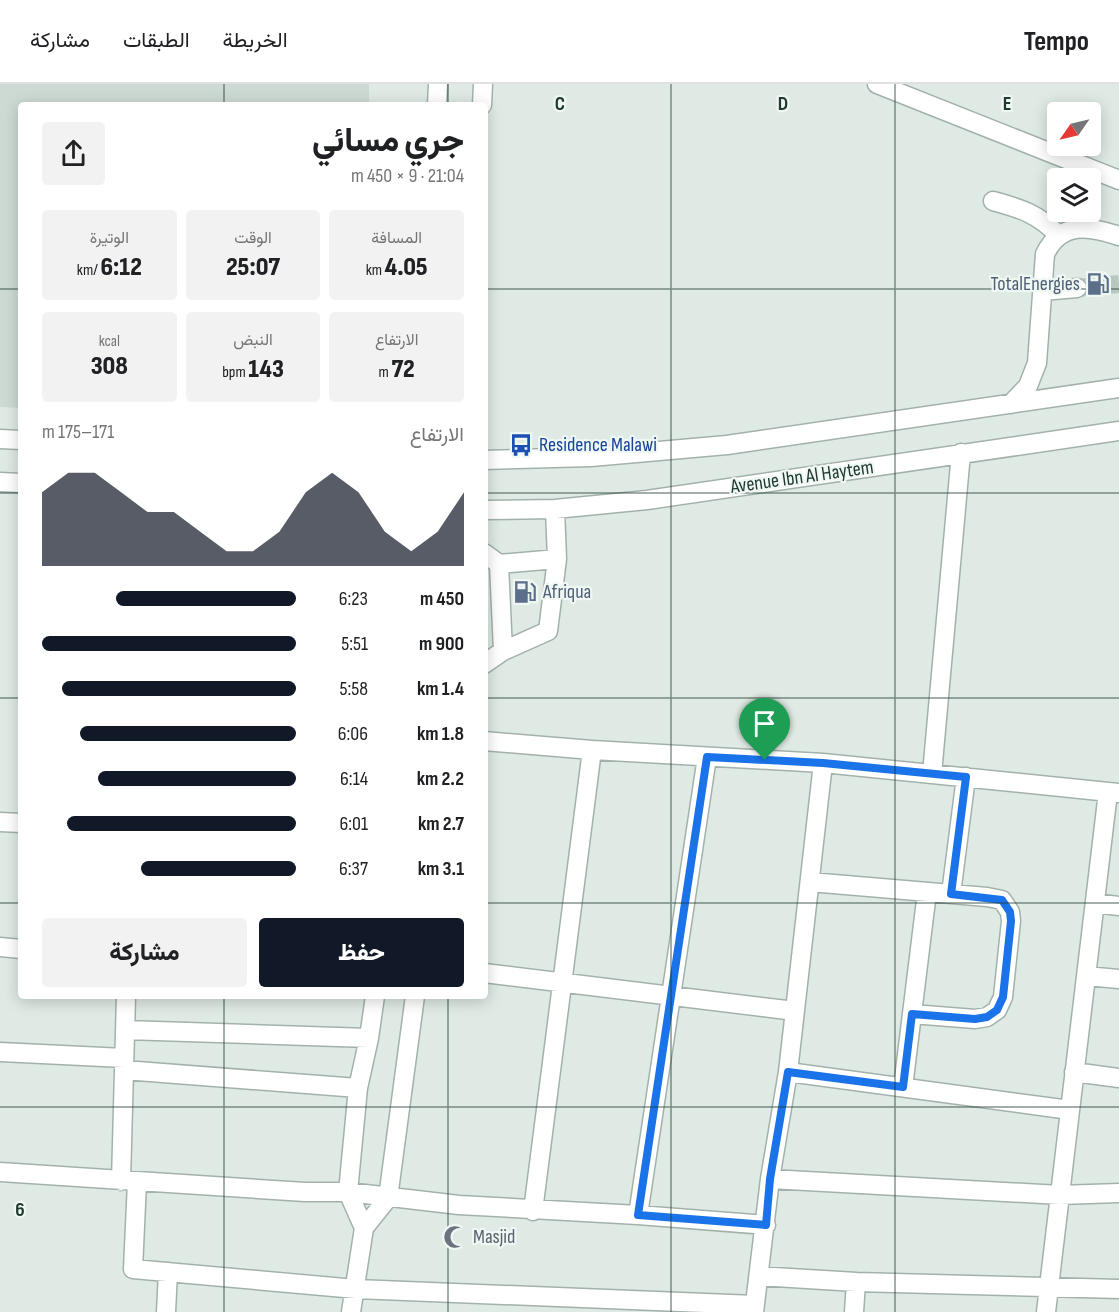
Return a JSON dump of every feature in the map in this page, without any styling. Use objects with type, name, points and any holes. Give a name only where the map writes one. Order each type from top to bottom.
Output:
[{"type":"street","points":[[437,102],[438,84]]},
{"type":"street","points":[[482,102],[483,84]]},
{"type":"street","points":[[877,84],[1119,180]]},
{"type":"street","points":[[993,201],[1035,215],[1044,220],[1058,235]]},
{"type":"street","points":[[1011,404],[1020,396],[1034,375],[1037,363],[1046,254],[1050,243],[1058,235],[1079,228],[1119,236]]},
{"type":"street","points":[[1042,291],[1077,288]]},
{"type":"street","points":[[488,460],[591,457],[727,445],[1119,388]]},
{"type":"street","name":"Avenue Ibn Al Haytem","points":[[488,510],[555,509],[647,500],[1119,431]]},
{"type":"street","points":[[0,439],[18,440]]},
{"type":"street","points":[[932,774],[961,453]]},
{"type":"street","points":[[0,482],[18,483]]},
{"type":"street","points":[[488,661],[503,651],[548,631],[556,559],[555,509]]},
{"type":"street","points":[[503,651],[492,559],[556,559]]},
{"type":"street","points":[[488,741],[591,750],[823,763],[1114,793],[1095,903],[1046,1312]]},
{"type":"street","points":[[533,1211],[591,750]]},
{"type":"street","points":[[638,1215],[707,757]]},
{"type":"street","points":[[126,999],[124,1064],[133,1269],[356,1289],[754,1309],[770,1179],[788,1072],[823,763]]},
{"type":"street","points":[[951,894],[966,777]]},
{"type":"street","points":[[0,822],[18,823]]},
{"type":"street","points":[[810,882],[1002,900],[1010,912],[1011,921],[1003,997],[997,1010],[987,1017],[975,1019],[912,1014]]},
{"type":"street","points":[[903,1087],[927,892]]},
{"type":"street","points":[[1095,903],[1119,906]]},
{"type":"street","points":[[0,947],[18,949]]},
{"type":"street","points":[[488,973],[795,1011]]},
{"type":"street","points":[[1086,976],[1119,979]]},
{"type":"street","points":[[364,1228],[348,1192],[358,1088],[375,999]]},
{"type":"street","points":[[351,1312],[364,1228],[388,1198],[415,999]]},
{"type":"street","points":[[126,1030],[369,1038]]},
{"type":"street","points":[[0,1052],[358,1088]]},
{"type":"street","points":[[788,1072],[1070,1110]]},
{"type":"street","points":[[1074,1072],[1119,1078]]},
{"type":"street","points":[[0,1172],[305,1192],[348,1192],[388,1198],[533,1211],[638,1215],[766,1225]]},
{"type":"street","points":[[770,1179],[1059,1195],[1119,1193]]},
{"type":"street","points":[[165,1312],[168,1272]]},
{"type":"street","points":[[759,1276],[856,1282],[1119,1289]]},
{"type":"street","points":[[854,1312],[856,1282]]},
{"type":"shaded area","points":[[0,84],[369,84],[369,102],[18,102],[18,408],[0,407]]},
{"type":"tunnel","points":[[1077,288],[1119,284]]},
{"type":"place","name":"TotalEnergies","points":[[1098,284]]},
{"type":"place","name":"Residence Malawi","points":[[521,445]]},
{"type":"place","name":"Afriqua","points":[[525,592]]},
{"type":"place","name":"Masjid","points":[[455,1237]]},
{"type":"route","points":[[707,757],[765,760],[823,763],[966,777],[951,894],[1002,900],[1010,912],[1003,997],[997,1010],[987,1017],[975,1019],[912,1014],[903,1087],[788,1072],[770,1179],[766,1225],[638,1215],[707,757]]}]
